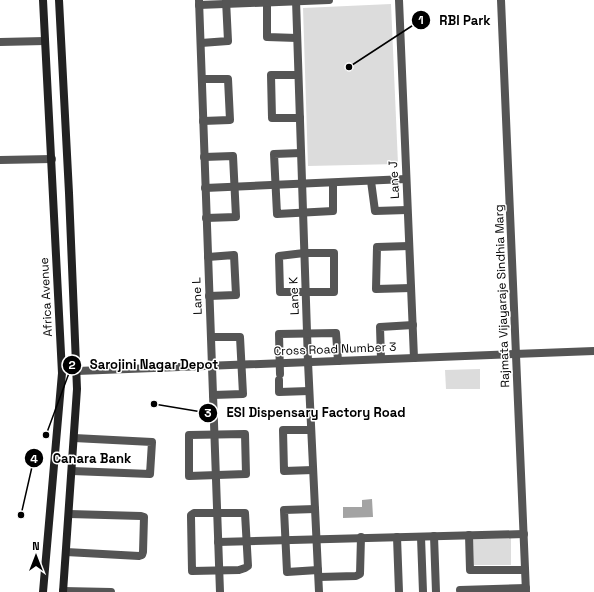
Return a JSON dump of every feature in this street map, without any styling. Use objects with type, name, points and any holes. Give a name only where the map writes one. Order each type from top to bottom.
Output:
[{"type":"main road","name":"Africa Avenue","points":[[43,0],[62,374],[43,592]]},
{"type":"main road","points":[[58,0],[77,371],[72,471],[63,592]]},
{"type":"street","points":[[199,2],[328,0]]},
{"type":"street","name":"Lane J","points":[[399,0],[414,358]]},
{"type":"street","name":"Rajmata Vijayaraje Sindhia Marg","points":[[501,0],[526,590]]},
{"type":"street","points":[[267,1],[267,37],[297,38]]},
{"type":"street","name":"Lane K","points":[[296,1],[309,391],[320,592]]},
{"type":"street","name":"Lane L","points":[[199,2],[220,592]]},
{"type":"street","points":[[201,43],[228,41],[227,2]]},
{"type":"street","points":[[0,42],[45,41]]},
{"type":"street","points":[[298,75],[270,75],[272,118],[300,118]]},
{"type":"street","points":[[202,79],[228,79],[230,120],[203,121]]},
{"type":"street","points":[[301,153],[274,154],[277,214],[303,214],[333,211],[333,183]]},
{"type":"street","points":[[204,157],[233,156],[236,217],[206,218]]},
{"type":"street","points":[[0,160],[52,159]]},
{"type":"street","points":[[205,188],[302,185],[406,179]]},
{"type":"street","points":[[371,181],[375,211],[407,210]]},
{"type":"street","points":[[409,246],[377,247],[376,289],[411,288]]},
{"type":"street","points":[[304,254],[334,254],[334,292],[280,292],[279,256],[304,254]]},
{"type":"street","points":[[208,257],[234,255],[236,295],[209,296]]},
{"type":"street","points":[[381,359],[380,327],[413,326]]},
{"type":"street","points":[[309,391],[279,392],[279,334],[336,333],[338,361]]},
{"type":"street","points":[[211,336],[240,337],[243,394],[213,395]]},
{"type":"street","name":"Cross Road Number 3","points":[[77,371],[594,351]]},
{"type":"street","points":[[311,430],[283,430],[284,470],[313,470]]},
{"type":"street","points":[[214,434],[245,434],[246,474],[189,476],[189,435],[214,434]]},
{"type":"street","points":[[72,471],[150,474],[152,449],[152,442],[74,438]]},
{"type":"street","points":[[315,509],[284,510],[287,572],[356,576],[360,574],[361,537]]},
{"type":"street","points":[[243,512],[246,514],[247,541],[248,566],[245,568],[239,570],[192,571],[191,515],[194,513],[217,514],[243,512]]},
{"type":"street","points":[[66,552],[139,556],[142,555],[143,552],[144,517],[69,514]]},
{"type":"street","points":[[218,542],[361,537],[524,534]]},
{"type":"street","points":[[469,535],[470,570],[525,570]]},
{"type":"street","points":[[434,536],[436,592]]},
{"type":"street","points":[[397,537],[399,592]]},
{"type":"street","points":[[421,537],[423,592]]},
{"type":"street","points":[[460,590],[526,590]]},
{"type":"street","points":[[63,592],[111,592]]},
{"type":"shaded area","points":[[391,4],[398,164],[308,166],[303,8]]},
{"type":"shaded area","points":[[480,369],[480,389],[446,389],[445,370]]},
{"type":"shaded area","points":[[372,499],[373,517],[343,518],[343,507],[362,507],[362,500]]},
{"type":"shaded area","points":[[511,538],[511,565],[474,565],[473,539]]},
{"type":"place","name":"RBI Park","points":[[349,67]]},
{"type":"place","name":"ESI Dispensary Factory Road","points":[[154,404]]},
{"type":"place","name":"Sarojini Nagar Depot","points":[[46,435]]},
{"type":"place","name":"Canara Bank","points":[[21,515]]}]
